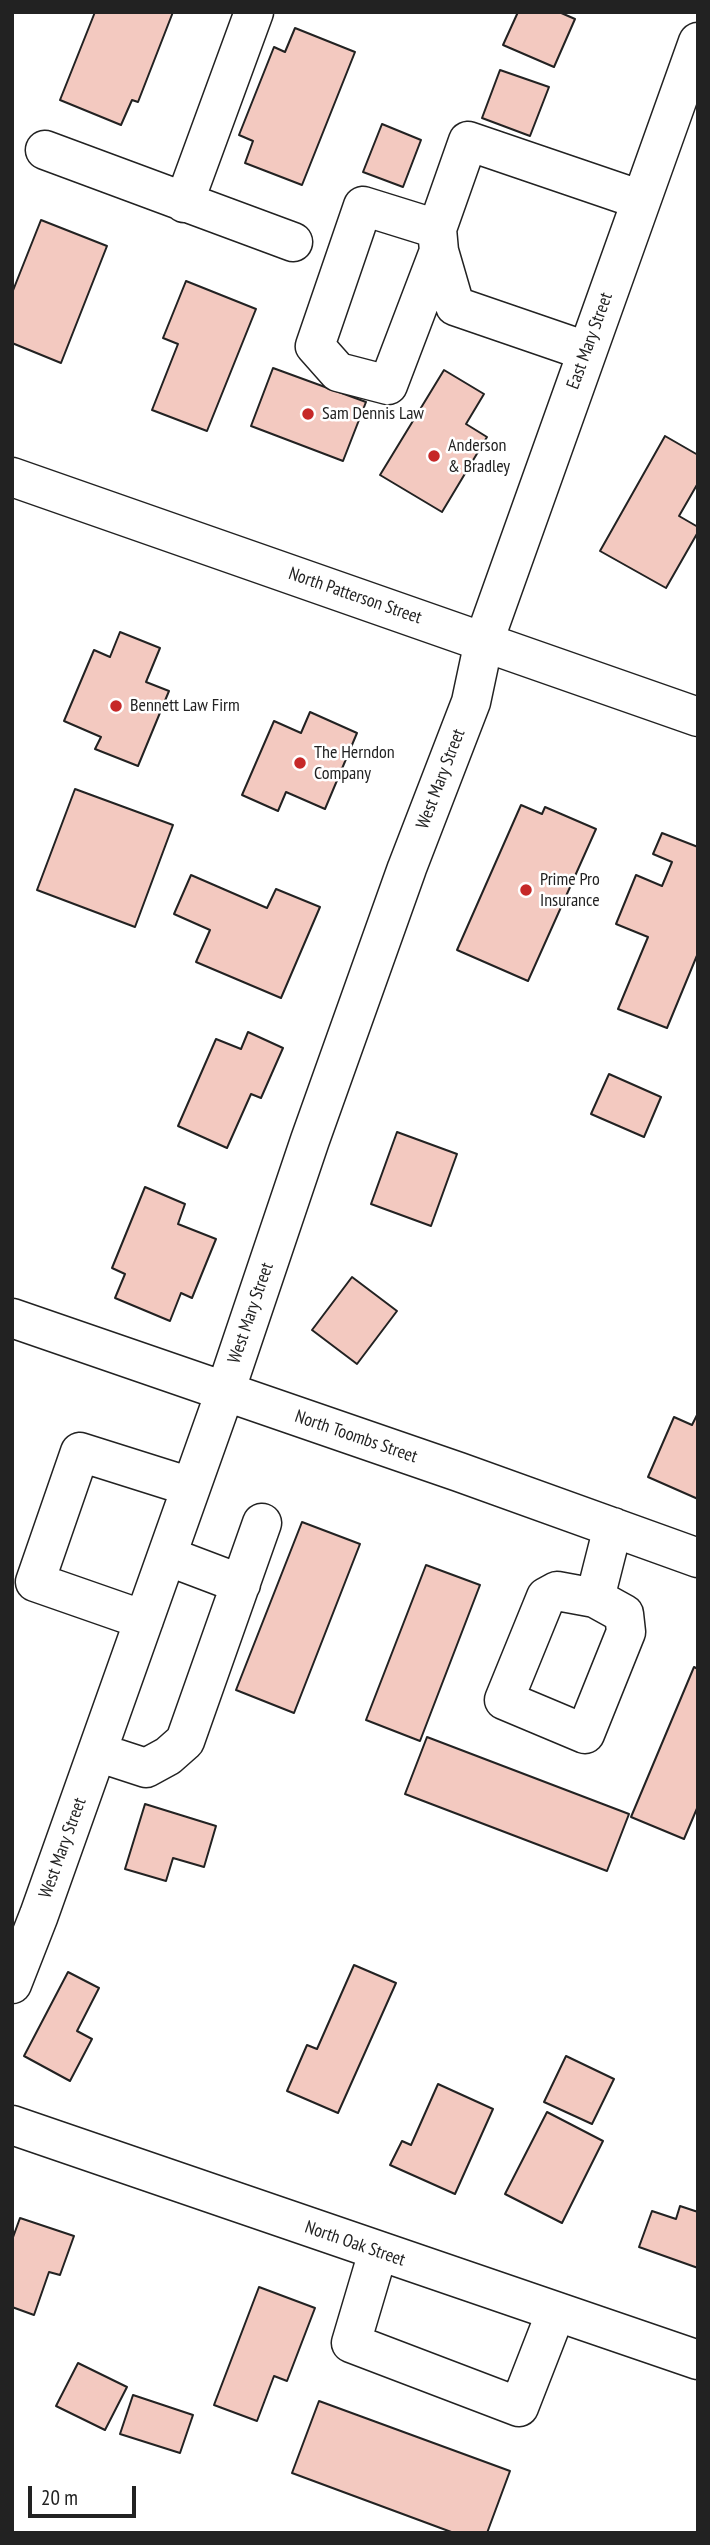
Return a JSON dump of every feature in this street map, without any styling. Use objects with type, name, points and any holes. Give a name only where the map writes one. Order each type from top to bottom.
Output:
[{"type":"street","points":[[184,203],[254,12]]},
{"type":"street","name":"East Mary Street","points":[[484,641],[698,42]]},
{"type":"street","points":[[586,351],[455,306],[438,240],[468,141],[641,200]]},
{"type":"street","points":[[45,150],[293,242]]},
{"type":"street","name":"North Patterson Street","points":[[12,477],[698,717]]},
{"type":"street","name":"West Mary Street","points":[[12,1984],[167,1556],[407,868],[471,702],[484,641]]},
{"type":"street","name":"North Toombs Street","points":[[12,1318],[459,1472],[698,1558]]},
{"type":"street","points":[[144,1620],[36,1582],[80,1452],[191,1487]]},
{"type":"street","points":[[97,1752],[146,1768],[185,1741],[262,1523]]},
{"type":"street","points":[[595,1598],[613,1527]]},
{"type":"street","points":[[167,1556],[241,1584]]},
{"type":"street","name":"North Oak Street","points":[[12,2125],[698,2360]]},
{"type":"street","points":[[379,2252],[351,2343],[519,2407],[556,2312]]},
{"type":"building","points":[[95,12],[173,12],[138,102],[132,100],[121,125],[60,100]]},
{"type":"building","points":[[518,12],[559,12],[575,19],[554,67],[503,45]]},
{"type":"building","points":[[295,28],[355,52],[302,185],[245,163],[253,141],[239,135],[274,47],[285,52]]},
{"type":"building","points":[[500,70],[549,87],[530,136],[482,118]]},
{"type":"building","points":[[382,124],[421,140],[403,187],[363,172]]},
{"type":"building","points":[[41,220],[107,246],[61,363],[12,343],[12,293]]},
{"type":"building","points":[[186,281],[256,309],[207,431],[152,410],[178,344],[163,338]]},
{"type":"building","name":"Sam Dennis Law","points":[[273,368],[366,402],[343,461],[251,426]]},
{"type":"building","name":"Anderson & Bradley","points":[[444,370],[484,394],[466,424],[487,437],[442,512],[380,475]]},
{"type":"building","points":[[665,436],[698,455],[698,483],[679,516],[698,527],[698,532],[666,588],[600,551]]},
{"type":"building","name":"Bennett Law Firm","points":[[120,632],[160,648],[146,682],[169,691],[138,766],[95,749],[101,737],[64,721],[94,650],[110,657]]},
{"type":"building","name":"The Herndon Company","points":[[310,712],[357,733],[325,809],[286,792],[278,811],[242,795],[274,721],[301,733]]},
{"type":"building","points":[[75,789],[173,825],[135,927],[37,890]]},
{"type":"building","name":"Prime Pro Insurance","points":[[521,805],[542,814],[545,807],[596,829],[528,981],[457,950]]},
{"type":"building","points":[[662,833],[698,847],[698,953],[667,1028],[618,1009],[648,937],[616,924],[636,875],[662,886],[672,862],[653,854]]},
{"type":"building","points":[[191,875],[267,908],[276,889],[320,907],[281,998],[196,962],[210,930],[174,914]]},
{"type":"building","points":[[248,1032],[283,1048],[261,1098],[251,1094],[227,1148],[178,1126],[216,1039],[241,1049]]},
{"type":"building","points":[[609,1074],[661,1097],[644,1137],[591,1114]]},
{"type":"building","points":[[397,1132],[457,1154],[431,1226],[371,1204]]},
{"type":"building","points":[[145,1187],[185,1204],[178,1224],[216,1239],[192,1298],[181,1293],[170,1321],[115,1298],[125,1274],[112,1268]]},
{"type":"building","points":[[352,1277],[397,1311],[357,1364],[312,1330]]},
{"type":"building","points":[[698,1413],[698,1499],[648,1477],[674,1417],[692,1425]]},
{"type":"building","points":[[302,1522],[360,1544],[294,1713],[236,1690]]},
{"type":"building","points":[[426,1565],[480,1585],[420,1741],[366,1720]]},
{"type":"building","points":[[694,1667],[698,1669],[698,1806],[684,1839],[631,1817]]},
{"type":"building","points":[[427,1737],[629,1814],[607,1871],[405,1794]]},
{"type":"building","points":[[145,1804],[216,1826],[204,1867],[173,1858],[166,1881],[125,1869]]},
{"type":"building","points":[[354,1965],[396,1983],[338,2113],[287,2091],[307,2045],[317,2049]]},
{"type":"building","points":[[68,1972],[99,1988],[77,2031],[92,2039],[70,2081],[24,2056]]},
{"type":"building","points":[[566,2056],[614,2079],[592,2124],[544,2102]]},
{"type":"building","points":[[438,2084],[493,2109],[455,2194],[390,2165],[402,2141],[411,2145]]},
{"type":"building","points":[[547,2112],[603,2141],[562,2223],[505,2194]]},
{"type":"building","points":[[680,2206],[698,2212],[698,2268],[639,2247],[652,2211],[676,2219]]},
{"type":"building","points":[[20,2218],[74,2236],[60,2275],[49,2272],[34,2315],[12,2307],[12,2240]]},
{"type":"building","points":[[259,2287],[315,2308],[287,2381],[274,2376],[257,2421],[214,2405]]},
{"type":"building","points":[[78,2363],[127,2387],[105,2430],[56,2406]]},
{"type":"building","points":[[133,2395],[193,2415],[180,2453],[120,2434]]},
{"type":"building","points":[[319,2401],[510,2471],[487,2533],[454,2533],[292,2473]]},
{"type":"place","name":"Sam Dennis Law","points":[[308,414]]},
{"type":"place","name":"Anderson & Bradley","points":[[434,456]]},
{"type":"place","name":"Bennett Law Firm","points":[[116,706]]},
{"type":"place","name":"The Herndon Company","points":[[300,763]]},
{"type":"place","name":"Prime Pro Insurance","points":[[526,890]]}]
